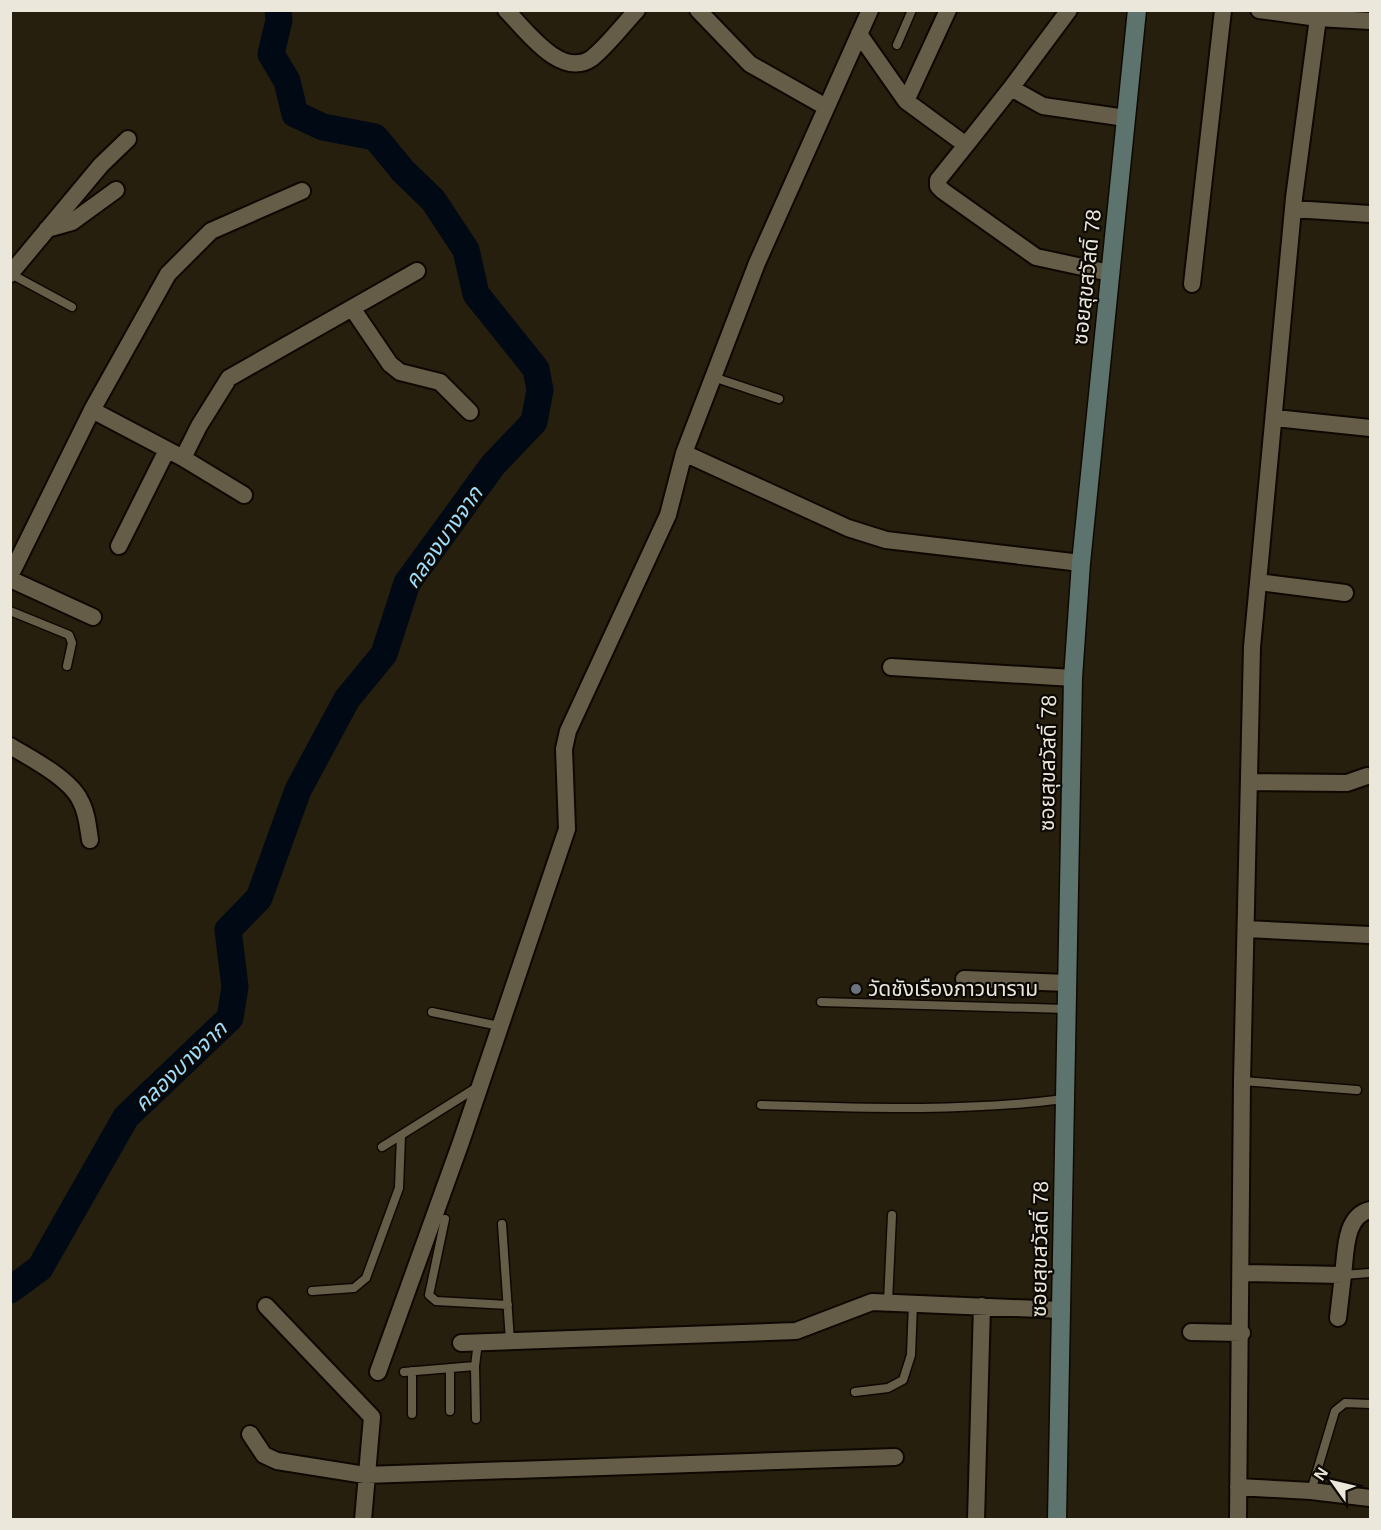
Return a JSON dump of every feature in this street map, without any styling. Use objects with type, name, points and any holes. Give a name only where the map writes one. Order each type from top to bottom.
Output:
[{"type":"street","points":[[506,10],[549,53],[564,62],[579,64],[592,57],[637,10]]},
{"type":"street","points":[[698,10],[750,64],[826,107]]},
{"type":"street","points":[[378,1372],[480,1085],[567,829],[564,749],[568,731],[668,515],[684,453],[757,263],[870,10]]},
{"type":"street","points":[[906,101],[948,10]]},
{"type":"street","points":[[1069,10],[938,180],[938,186],[1036,257],[1110,273]]},
{"type":"street","name":"ซอยสุขสวัสดิ์ 78","points":[[1057,1520],[1073,678],[1081,563],[1137,10]]},
{"type":"street","points":[[1192,284],[1223,10]]},
{"type":"street","points":[[1260,10],[1318,18],[1371,21]]},
{"type":"street","points":[[1238,1520],[1242,1333],[1242,1081],[1252,646],[1293,209],[1318,18]]},
{"type":"street","points":[[859,34],[906,101],[966,145]]},
{"type":"street","points":[[1011,88],[1044,106],[1126,118]]},
{"type":"street","points":[[10,274],[101,165],[128,139]]},
{"type":"street","points":[[47,229],[72,222],[116,190]]},
{"type":"street","points":[[93,617],[10,578],[92,410],[168,274],[211,231],[302,191]]},
{"type":"street","points":[[1293,209],[1371,214]]},
{"type":"street","points":[[183,458],[199,426],[229,378],[417,271]]},
{"type":"street","points":[[352,308],[390,364],[400,372],[440,382],[470,412]]},
{"type":"street","points":[[92,410],[183,458],[244,495]]},
{"type":"street","points":[[1275,418],[1371,428]]},
{"type":"street","points":[[119,546],[167,450]]},
{"type":"street","points":[[684,453],[848,528],[886,540],[1081,563]]},
{"type":"street","points":[[1258,582],[1346,593]]},
{"type":"street","points":[[891,667],[1073,678]]},
{"type":"street","points":[[10,746],[69,785],[79,798],[86,813],[90,840]]},
{"type":"street","points":[[1249,782],[1347,783],[1367,776]]},
{"type":"street","points":[[1246,929],[1371,935]]},
{"type":"street","points":[[964,979],[1067,983]]},
{"type":"street","points":[[1338,1318],[1351,1224],[1357,1217],[1371,1210]]},
{"type":"street","points":[[1241,1273],[1343,1275]]},
{"type":"street","points":[[460,1343],[796,1331],[813,1327],[859,1305],[888,1302],[1061,1310]]},
{"type":"street","points":[[266,1306],[372,1418],[365,1475],[363,1520]]},
{"type":"street","points":[[976,1520],[982,1306]]},
{"type":"street","points":[[1191,1332],[1242,1333]]},
{"type":"street","points":[[250,1434],[270,1459],[291,1465],[365,1475],[895,1457]]},
{"type":"street","points":[[1238,1488],[1311,1491],[1371,1498]]},
{"type":"lane","points":[[897,45],[912,10]]},
{"type":"lane","points":[[10,274],[72,307]]},
{"type":"lane","points":[[713,377],[779,399]]},
{"type":"lane","points":[[10,611],[69,635],[72,643],[67,666]]},
{"type":"lane","points":[[821,1002],[1066,1009]]},
{"type":"lane","points":[[432,1012],[499,1026]]},
{"type":"lane","points":[[1242,1081],[1357,1090]]},
{"type":"lane","points":[[382,1147],[480,1085]]},
{"type":"lane","points":[[761,1105],[856,1108],[988,1107],[1065,1099]]},
{"type":"lane","points":[[312,1291],[354,1288],[366,1278],[399,1188],[401,1135]]},
{"type":"lane","points":[[888,1302],[892,1215]]},
{"type":"lane","points":[[445,1219],[429,1295],[436,1301],[508,1305]]},
{"type":"lane","points":[[502,1224],[510,1341]]},
{"type":"lane","points":[[1343,1275],[1371,1273]]},
{"type":"lane","points":[[855,1392],[888,1388],[903,1380],[911,1355],[913,1303]]},
{"type":"lane","points":[[476,1419],[475,1366],[478,1342]]},
{"type":"lane","points":[[412,1414],[408,1372],[475,1366]]},
{"type":"lane","points":[[450,1368],[450,1411]]},
{"type":"lane","points":[[1311,1491],[1335,1411],[1345,1403],[1371,1404]]},
{"type":"waterway","name":"คลองบางจาก","points":[[10,1290],[40,1268],[126,1117],[230,1018],[235,987],[228,930],[259,898],[298,790],[347,699],[384,654],[407,583],[493,465],[534,422],[540,390],[536,369],[476,294],[466,250],[433,200],[403,171],[375,137],[323,127],[295,114],[287,81],[271,54],[279,20],[278,10]]},
{"type":"place","name":"วัดชังเรืองภาวนาราม","points":[[856,989]]}]
